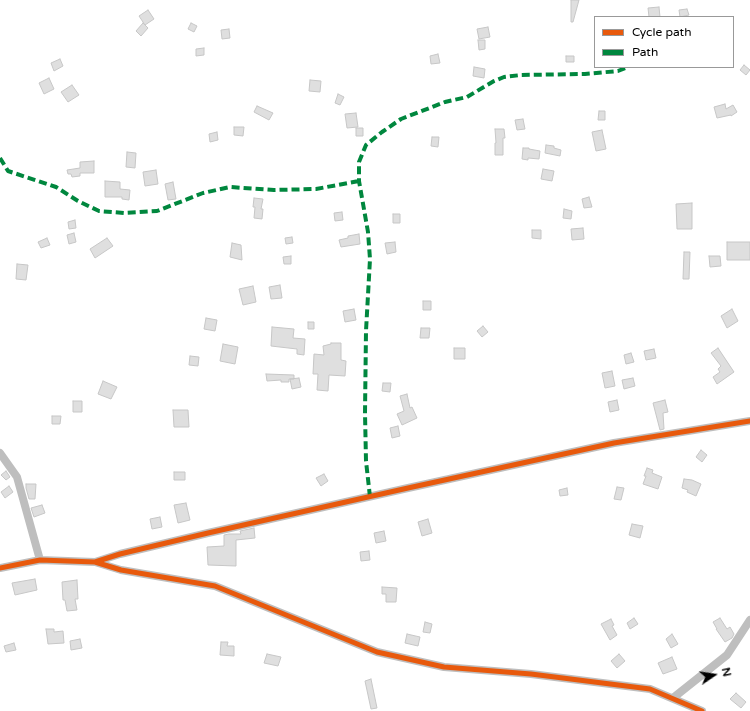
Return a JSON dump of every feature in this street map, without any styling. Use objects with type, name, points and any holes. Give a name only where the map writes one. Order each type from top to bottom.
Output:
[{"type":"street","points":[[95,562],[120,554],[614,443],[750,421]]},
{"type":"street","points":[[0,453],[17,477],[40,560]]},
{"type":"street","points":[[0,568],[40,560],[95,562],[121,570],[215,586],[377,652],[444,667],[531,674],[650,688],[702,711]]},
{"type":"street","points":[[673,698],[727,655],[750,620]]},
{"type":"building","points":[[571,0],[579,0],[573,22],[571,22]]},
{"type":"building","points":[[659,7],[660,16],[649,16],[648,8]]},
{"type":"building","points":[[687,9],[689,15],[680,16],[679,10]]},
{"type":"building","points":[[148,10],[154,19],[145,25],[139,16]]},
{"type":"building","points":[[143,23],[148,28],[141,36],[136,31]]},
{"type":"building","points":[[191,23],[197,26],[194,32],[188,29]]},
{"type":"building","points":[[488,27],[490,37],[479,39],[477,29]]},
{"type":"building","points":[[229,29],[230,38],[222,39],[221,30]]},
{"type":"building","points":[[478,40],[485,40],[485,49],[479,50]]},
{"type":"building","points":[[204,48],[204,55],[196,56],[196,49]]},
{"type":"building","points":[[438,54],[440,63],[431,64],[430,56]]},
{"type":"building","points":[[566,56],[574,56],[574,62],[566,62]]},
{"type":"building","points":[[60,59],[63,66],[54,71],[51,63]]},
{"type":"building","points":[[744,65],[750,70],[746,75],[740,70]]},
{"type":"building","points":[[474,67],[485,69],[484,78],[473,76]]},
{"type":"building","points":[[49,78],[54,89],[44,94],[39,83]]},
{"type":"building","points":[[310,80],[321,81],[320,92],[309,91]]},
{"type":"building","points":[[72,85],[79,95],[68,102],[61,92]]},
{"type":"building","points":[[338,94],[344,97],[340,105],[335,103]]},
{"type":"building","points":[[725,104],[726,109],[733,105],[737,112],[731,116],[717,118],[714,107]]},
{"type":"building","points":[[257,106],[273,113],[269,120],[254,112]]},
{"type":"building","points":[[599,111],[605,111],[605,120],[598,120]]},
{"type":"building","points":[[356,113],[358,127],[347,128],[345,114]]},
{"type":"building","points":[[523,119],[525,129],[517,130],[515,120]]},
{"type":"building","points":[[234,127],[244,127],[243,136],[234,135]]},
{"type":"building","points":[[356,128],[363,128],[363,136],[356,136]]},
{"type":"building","points":[[495,129],[504,129],[505,138],[503,138],[503,155],[495,155]]},
{"type":"building","points":[[602,130],[606,149],[596,151],[592,132]]},
{"type":"building","points":[[217,132],[218,140],[210,142],[209,134]]},
{"type":"building","points":[[432,137],[439,137],[438,147],[431,146]]},
{"type":"building","points":[[546,145],[554,146],[554,148],[561,150],[560,156],[545,153]]},
{"type":"building","points":[[523,148],[540,151],[539,159],[522,159]]},
{"type":"building","points":[[127,152],[136,153],[135,168],[126,167]]},
{"type":"building","points":[[94,161],[94,173],[80,173],[80,176],[72,177],[71,174],[68,174],[67,170],[80,168],[80,162]]},
{"type":"building","points":[[543,169],[554,171],[552,181],[541,179]]},
{"type":"building","points":[[156,170],[158,184],[145,186],[143,172]]},
{"type":"building","points":[[105,181],[120,182],[120,189],[130,190],[129,200],[122,199],[122,197],[105,197]]},
{"type":"building","points":[[173,182],[176,199],[168,200],[165,184]]},
{"type":"building","points":[[589,197],[592,207],[584,208],[582,199]]},
{"type":"building","points":[[254,198],[263,199],[261,209],[263,209],[262,219],[254,218]]},
{"type":"building","points":[[692,203],[692,229],[677,229],[676,204]]},
{"type":"building","points":[[564,209],[572,211],[571,219],[563,218]]},
{"type":"building","points":[[342,212],[343,220],[335,221],[334,213]]},
{"type":"building","points":[[393,214],[400,214],[400,223],[393,223]]},
{"type":"building","points":[[75,220],[76,228],[69,229],[68,222]]},
{"type":"building","points":[[583,228],[584,239],[572,240],[571,229]]},
{"type":"building","points":[[532,230],[541,230],[541,239],[532,238]]},
{"type":"building","points":[[74,233],[76,242],[69,244],[67,235]]},
{"type":"building","points":[[359,234],[360,244],[341,247],[339,240],[348,238],[348,236]]},
{"type":"building","points":[[292,237],[293,243],[286,244],[285,238]]},
{"type":"building","points":[[47,238],[50,245],[41,248],[38,242]]},
{"type":"building","points":[[107,238],[113,246],[95,258],[90,249]]},
{"type":"building","points":[[395,242],[396,252],[387,254],[385,243]]},
{"type":"building","points":[[727,242],[750,242],[750,260],[727,260]]},
{"type":"building","points":[[232,243],[241,245],[242,260],[230,257]]},
{"type":"building","points":[[684,252],[690,252],[689,279],[683,279]]},
{"type":"building","points":[[291,256],[291,264],[284,264],[283,257]]},
{"type":"building","points":[[709,256],[720,256],[721,266],[710,267]]},
{"type":"building","points":[[17,264],[28,265],[26,280],[16,279]]},
{"type":"building","points":[[280,285],[282,298],[271,299],[269,287]]},
{"type":"building","points":[[253,286],[256,302],[243,305],[239,289]]},
{"type":"building","points":[[423,301],[431,301],[431,310],[423,310]]},
{"type":"building","points":[[354,309],[356,320],[345,322],[343,311]]},
{"type":"building","points":[[732,309],[738,321],[727,328],[721,316]]},
{"type":"building","points":[[206,318],[217,320],[215,331],[204,329]]},
{"type":"building","points":[[308,322],[314,322],[314,329],[308,329]]},
{"type":"building","points":[[483,326],[488,332],[482,337],[477,331]]},
{"type":"building","points":[[272,327],[294,329],[293,338],[305,339],[304,355],[297,354],[297,349],[271,346]]},
{"type":"building","points":[[421,328],[430,328],[429,338],[420,338]]},
{"type":"building","points":[[331,343],[341,343],[341,360],[346,361],[345,376],[329,375],[328,391],[317,390],[318,374],[313,374],[314,354],[324,355],[323,346]]},
{"type":"building","points":[[223,344],[238,347],[235,364],[220,361]]},
{"type":"building","points":[[454,348],[465,348],[465,359],[454,359]]},
{"type":"building","points":[[718,348],[734,372],[717,384],[713,377],[720,372],[718,369],[721,366],[711,353]]},
{"type":"building","points":[[654,349],[656,358],[646,360],[644,351]]},
{"type":"building","points":[[631,353],[634,362],[626,364],[624,355]]},
{"type":"building","points":[[190,356],[199,357],[198,366],[189,365]]},
{"type":"building","points":[[612,371],[615,386],[605,388],[602,373]]},
{"type":"building","points":[[266,374],[294,375],[294,379],[289,379],[289,382],[281,382],[281,380],[267,381]]},
{"type":"building","points":[[299,378],[301,387],[292,389],[290,379]]},
{"type":"building","points":[[633,378],[635,386],[624,389],[622,380]]},
{"type":"building","points":[[103,381],[117,387],[111,399],[98,394]]},
{"type":"building","points":[[383,383],[391,383],[390,392],[382,391]]},
{"type":"building","points":[[407,394],[410,408],[412,407],[417,418],[402,425],[397,414],[404,411],[400,396]]},
{"type":"building","points":[[617,400],[619,410],[610,412],[608,402]]},
{"type":"building","points":[[665,400],[668,412],[663,413],[664,429],[660,430],[653,403]]},
{"type":"building","points":[[73,401],[82,401],[82,412],[73,412]]},
{"type":"building","points":[[173,410],[188,410],[189,427],[174,427]]},
{"type":"building","points":[[52,416],[61,416],[60,424],[52,424]]},
{"type":"building","points":[[398,426],[400,436],[392,438],[390,428]]},
{"type":"building","points":[[701,450],[707,455],[702,462],[696,457]]},
{"type":"building","points":[[647,468],[653,470],[652,473],[662,477],[658,489],[643,484]]},
{"type":"building","points":[[6,471],[10,477],[6,480],[1,475]]},
{"type":"building","points":[[174,472],[185,472],[185,480],[174,480]]},
{"type":"building","points":[[324,474],[328,481],[321,486],[316,478]]},
{"type":"building","points":[[684,479],[692,480],[701,484],[696,496],[687,492],[688,490],[682,488]]},
{"type":"building","points":[[26,484],[36,484],[35,499],[29,499]]},
{"type":"building","points":[[9,486],[13,492],[5,498],[1,492]]},
{"type":"building","points":[[617,487],[624,488],[621,500],[614,499]]},
{"type":"building","points":[[567,488],[568,495],[560,496],[559,490]]},
{"type":"building","points":[[186,503],[190,520],[178,523],[174,505]]},
{"type":"building","points":[[42,505],[45,513],[34,517],[31,508]]},
{"type":"building","points":[[160,517],[162,527],[152,529],[150,519]]},
{"type":"building","points":[[428,519],[432,533],[422,536],[418,522]]},
{"type":"building","points":[[632,524],[643,526],[640,538],[629,535]]},
{"type":"building","points":[[254,528],[255,538],[236,540],[236,566],[208,565],[207,547],[224,546],[224,535],[241,534],[240,531]]},
{"type":"building","points":[[384,531],[386,541],[376,543],[374,533]]},
{"type":"building","points":[[369,551],[370,560],[361,561],[360,552]]},
{"type":"building","points":[[35,579],[37,590],[15,595],[12,583]]},
{"type":"building","points":[[77,580],[78,599],[75,599],[77,610],[67,611],[65,600],[63,600],[62,582]]},
{"type":"building","points":[[382,587],[397,588],[396,602],[386,602],[386,594],[382,594]]},
{"type":"building","points":[[634,618],[638,624],[630,629],[627,623]]},
{"type":"building","points":[[720,618],[727,629],[730,627],[734,634],[732,638],[725,642],[713,622]]},
{"type":"building","points":[[611,619],[614,625],[612,626],[617,635],[610,640],[601,624]]},
{"type":"building","points":[[425,622],[432,624],[430,633],[423,632]]},
{"type":"building","points":[[46,629],[54,629],[54,632],[63,631],[64,643],[48,644]]},
{"type":"building","points":[[407,634],[420,637],[418,646],[405,643]]},
{"type":"building","points":[[672,634],[678,644],[671,648],[666,639]]},
{"type":"building","points":[[80,639],[82,648],[71,650],[70,641]]},
{"type":"building","points":[[221,642],[228,642],[227,646],[234,646],[234,656],[220,655]]},
{"type":"building","points":[[14,643],[16,650],[6,652],[4,646]]},
{"type":"building","points":[[267,654],[281,657],[278,666],[264,663]]},
{"type":"building","points":[[619,654],[625,661],[617,668],[611,661]]},
{"type":"building","points":[[672,657],[677,669],[663,674],[658,663]]},
{"type":"building","points":[[371,679],[377,708],[371,709],[365,681]]},
{"type":"building","points":[[736,693],[746,702],[741,708],[730,699]]},
{"type":"marked path","points":[[370,497],[366,461],[365,413],[366,331],[370,259],[368,232],[359,181],[359,162],[366,145],[401,119],[445,102],[467,97],[494,81],[504,77],[521,75],[585,74],[618,71],[626,68]]},
{"type":"marked path","points":[[0,158],[8,171],[56,187],[78,201],[99,211],[124,213],[157,211],[203,193],[230,187],[274,190],[316,189],[359,181]]},
{"type":"cycle path","points":[[95,562],[120,554],[208,533],[614,443],[750,421]]},
{"type":"cycle path","points":[[0,568],[40,560],[95,562],[121,570],[215,586],[377,652],[444,667],[531,674],[650,689],[702,711]]}]
